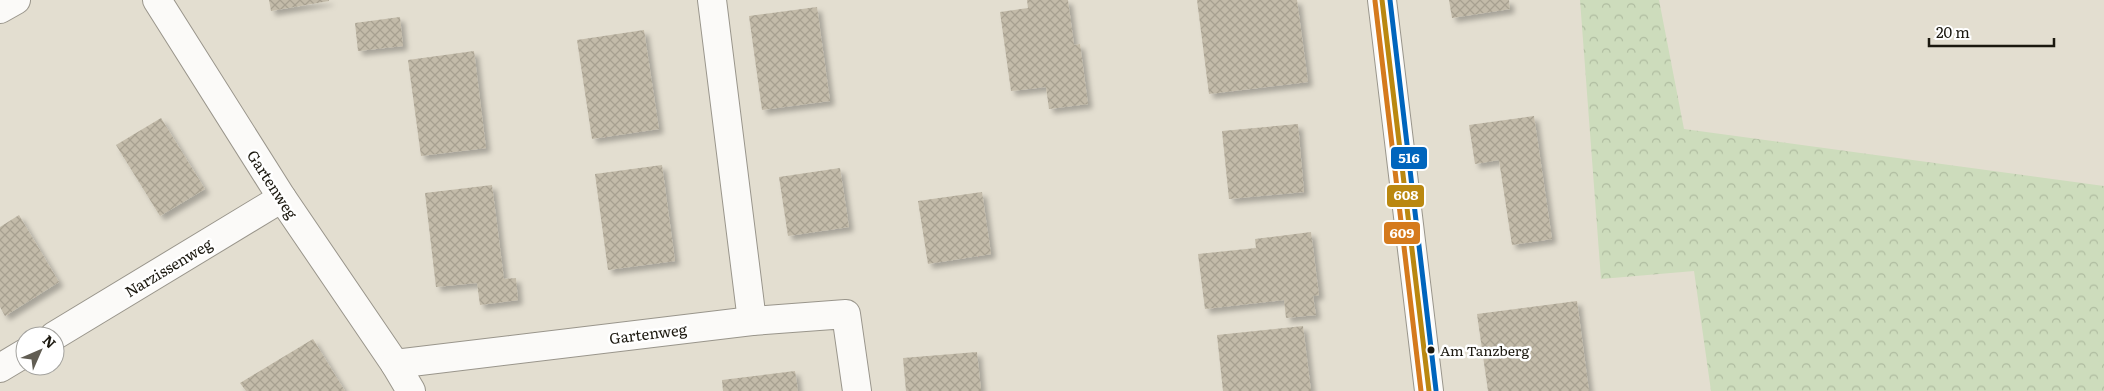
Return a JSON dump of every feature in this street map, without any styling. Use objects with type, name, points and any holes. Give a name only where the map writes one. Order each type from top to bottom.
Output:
[{"type":"street","points":[[0,9],[16,0]]},
{"type":"street","name":"Gartenweg","points":[[157,0],[282,198],[395,364],[411,391]]},
{"type":"street","points":[[712,0],[752,321]]},
{"type":"street","points":[[1382,0],[1429,391]]},
{"type":"street","name":"Narzissenweg","points":[[65,329],[282,198]]},
{"type":"street","name":"Gartenweg","points":[[395,364],[752,321],[846,314],[857,391]]},
{"type":"street","points":[[0,368],[15,359]]},
{"type":"green space","points":[[1580,0],[1659,0],[1684,129],[2104,186],[2104,391],[1711,391],[1694,271],[1601,279]]},
{"type":"building","points":[[269,0],[329,0],[329,1],[271,11]]},
{"type":"building","points":[[1027,0],[1068,0],[1074,45],[1080,44],[1088,104],[1049,109],[1046,87],[1011,91],[1000,12],[1028,8]]},
{"type":"building","points":[[1197,0],[1297,0],[1308,82],[1209,94]]},
{"type":"building","points":[[1449,0],[1509,0],[1510,9],[1452,18]]},
{"type":"building","points":[[817,7],[830,101],[762,110],[749,16]]},
{"type":"building","points":[[400,17],[403,46],[358,51],[355,23]]},
{"type":"building","points":[[644,30],[659,129],[592,139],[577,40]]},
{"type":"building","points":[[474,51],[486,148],[421,156],[408,60]]},
{"type":"building","points":[[1534,116],[1552,239],[1512,245],[1499,160],[1475,164],[1469,125]]},
{"type":"building","points":[[161,118],[205,189],[160,216],[116,145]]},
{"type":"building","points":[[1298,124],[1304,192],[1229,199],[1222,131]]},
{"type":"building","points":[[662,165],[675,261],[608,270],[595,174]]},
{"type":"building","points":[[840,168],[849,227],[788,236],[779,177]]},
{"type":"building","points":[[492,185],[504,279],[516,278],[518,300],[480,305],[477,283],[436,287],[425,193]]},
{"type":"building","points":[[982,192],[991,254],[928,264],[918,201]]},
{"type":"building","points":[[19,215],[59,282],[5,316],[0,307],[0,227]]},
{"type":"building","points":[[1311,232],[1319,295],[1313,296],[1316,315],[1286,318],[1284,300],[1205,309],[1198,254],[1256,248],[1255,239]]},
{"type":"building","points":[[1577,301],[1589,391],[1488,391],[1477,314]]},
{"type":"building","points":[[1303,326],[1311,391],[1223,391],[1217,335]]},
{"type":"building","points":[[313,339],[345,391],[246,391],[240,383]]},
{"type":"building","points":[[977,352],[981,391],[906,391],[903,358]]},
{"type":"building","points":[[795,371],[798,391],[723,391],[722,380]]},
{"type":"transit line","name":"608","points":[[1382,0],[1429,391]]},
{"type":"transit line","name":"516","points":[[1390,0],[1436,390]]},
{"type":"transit line","name":"609","points":[[1375,1],[1421,391]]},
{"type":"place","name":"Am Tanzberg","points":[[1431,350]]}]
